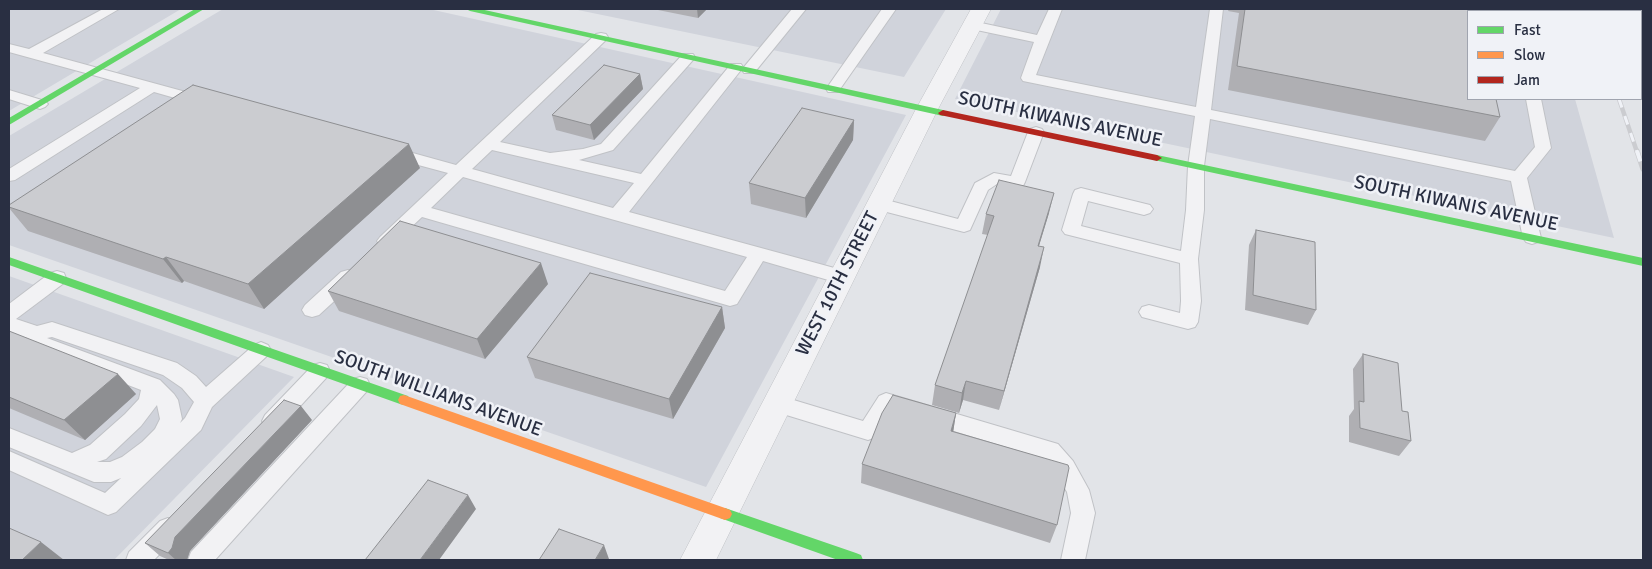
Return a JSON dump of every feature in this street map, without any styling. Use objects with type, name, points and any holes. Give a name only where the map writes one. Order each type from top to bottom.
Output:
[{"type":"main road","points":[[9,122],[200,9]]},
{"type":"main road","name":"SOUTH KIWANIS AVENUE","points":[[477,9],[927,109],[1643,262]]},
{"type":"main road","name":"SOUTH WILLIAMS AVENUE","points":[[9,261],[856,560]]},
{"type":"street","name":"WEST 10TH STREET","points":[[698,560],[927,109],[976,17]]},
{"type":"lane","points":[[30,54],[112,9]]},
{"type":"lane","points":[[617,214],[743,69],[799,9]]},
{"type":"lane","points":[[833,88],[889,9]]},
{"type":"lane","points":[[1055,9],[1028,78],[1519,177]]},
{"type":"lane","points":[[1149,312],[1188,322],[1192,301],[1189,259],[1195,210],[1196,166],[1217,9]]},
{"type":"lane","points":[[976,17],[1042,40]]},
{"type":"lane","points":[[376,250],[601,37]]},
{"type":"lane","points":[[9,48],[220,106]]},
{"type":"lane","points":[[550,158],[585,154],[607,147],[688,56]]},
{"type":"lane","points":[[9,176],[152,87]]},
{"type":"lane","points":[[9,94],[40,104]]},
{"type":"lane","points":[[1519,177],[1543,148],[1534,100]]},
{"type":"lane","points":[[879,204],[964,226],[981,187],[994,178],[1017,182],[1036,132]]},
{"type":"lane","points":[[488,144],[645,180]]},
{"type":"lane","points":[[372,147],[842,277]]},
{"type":"lane","points":[[1519,177],[1532,238]]},
{"type":"lane","points":[[1144,208],[1081,194],[1071,230],[1189,259]]},
{"type":"lane","points":[[419,210],[730,299],[758,254]]},
{"type":"lane","points":[[312,310],[362,263]]},
{"type":"lane","points":[[9,314],[57,278]]},
{"type":"lane","points":[[9,324],[36,334],[52,329],[170,370],[189,382],[205,401]]},
{"type":"lane","points":[[9,438],[94,472],[111,472],[130,464],[150,449],[163,435],[171,419],[167,400],[153,386],[37,342],[36,334]]},
{"type":"lane","points":[[9,460],[108,505],[193,424],[205,401],[261,350]]},
{"type":"lane","points":[[260,434],[320,371]]},
{"type":"lane","points":[[200,560],[360,385]]},
{"type":"lane","points":[[72,463],[98,452],[133,420],[148,403],[153,386]]},
{"type":"lane","points":[[778,404],[868,431],[886,402],[1050,451],[1078,490],[1083,513],[1073,560]]},
{"type":"lane","points":[[138,560],[185,511]]},
{"type":"shaded area","points":[[9,9],[181,9],[9,111]]},
{"type":"shaded area","points":[[223,9],[429,9],[906,115],[706,487],[9,245],[9,136]]},
{"type":"shaded area","points":[[573,9],[946,9],[904,77]]},
{"type":"shaded area","points":[[1001,9],[1549,9],[1467,10],[1467,100],[1575,100],[1614,238],[955,99]]},
{"type":"shaded area","points":[[9,276],[294,377],[114,560],[9,560]]},
{"type":"building","points":[[1245,9],[1478,9],[1467,10],[1467,100],[1496,100],[1500,117],[1237,66]]},
{"type":"building","points":[[604,65],[640,74],[590,125],[552,115]]},
{"type":"building","points":[[193,85],[409,144],[248,284],[166,257],[163,259],[9,207],[9,205]]},
{"type":"building","points":[[802,108],[854,120],[805,198],[749,183]]},
{"type":"building","points":[[999,180],[1054,193],[1038,246],[1044,247],[1004,391],[966,381],[962,393],[935,385],[994,216],[986,214]]},
{"type":"building","points":[[400,221],[541,263],[477,339],[328,291]]},
{"type":"building","points":[[1256,230],[1315,242],[1316,310],[1253,295]]},
{"type":"building","points":[[590,273],[722,307],[669,399],[527,357]]},
{"type":"building","points":[[9,331],[118,374],[64,420],[9,397]]},
{"type":"building","points":[[1363,354],[1398,363],[1402,411],[1408,412],[1411,441],[1360,428],[1359,401],[1364,402]]},
{"type":"building","points":[[893,395],[956,413],[951,431],[1068,465],[1069,468],[1057,525],[862,464],[882,413]]},
{"type":"building","points":[[284,400],[301,406],[175,537],[172,548],[168,553],[145,543]]},
{"type":"building","points":[[428,480],[468,495],[420,560],[365,560]]},
{"type":"building","points":[[9,528],[41,542],[22,560],[9,560]]},
{"type":"building","points":[[559,529],[604,545],[595,560],[539,560]]},
{"type":"railway","points":[[1619,100],[1637,152]]},
{"type":"railway","points":[[1637,151],[1643,169]]},
{"type":"traffic: fast","points":[[9,122],[200,9]]},
{"type":"traffic: fast","points":[[470,9],[943,113]]},
{"type":"traffic: fast","points":[[1157,158],[1643,262]]},
{"type":"traffic: fast","points":[[9,261],[404,400]]},
{"type":"traffic: fast","points":[[725,514],[856,560]]},
{"type":"traffic: slow","points":[[404,400],[725,514]]},
{"type":"traffic: jam","points":[[943,113],[1157,158]]}]
